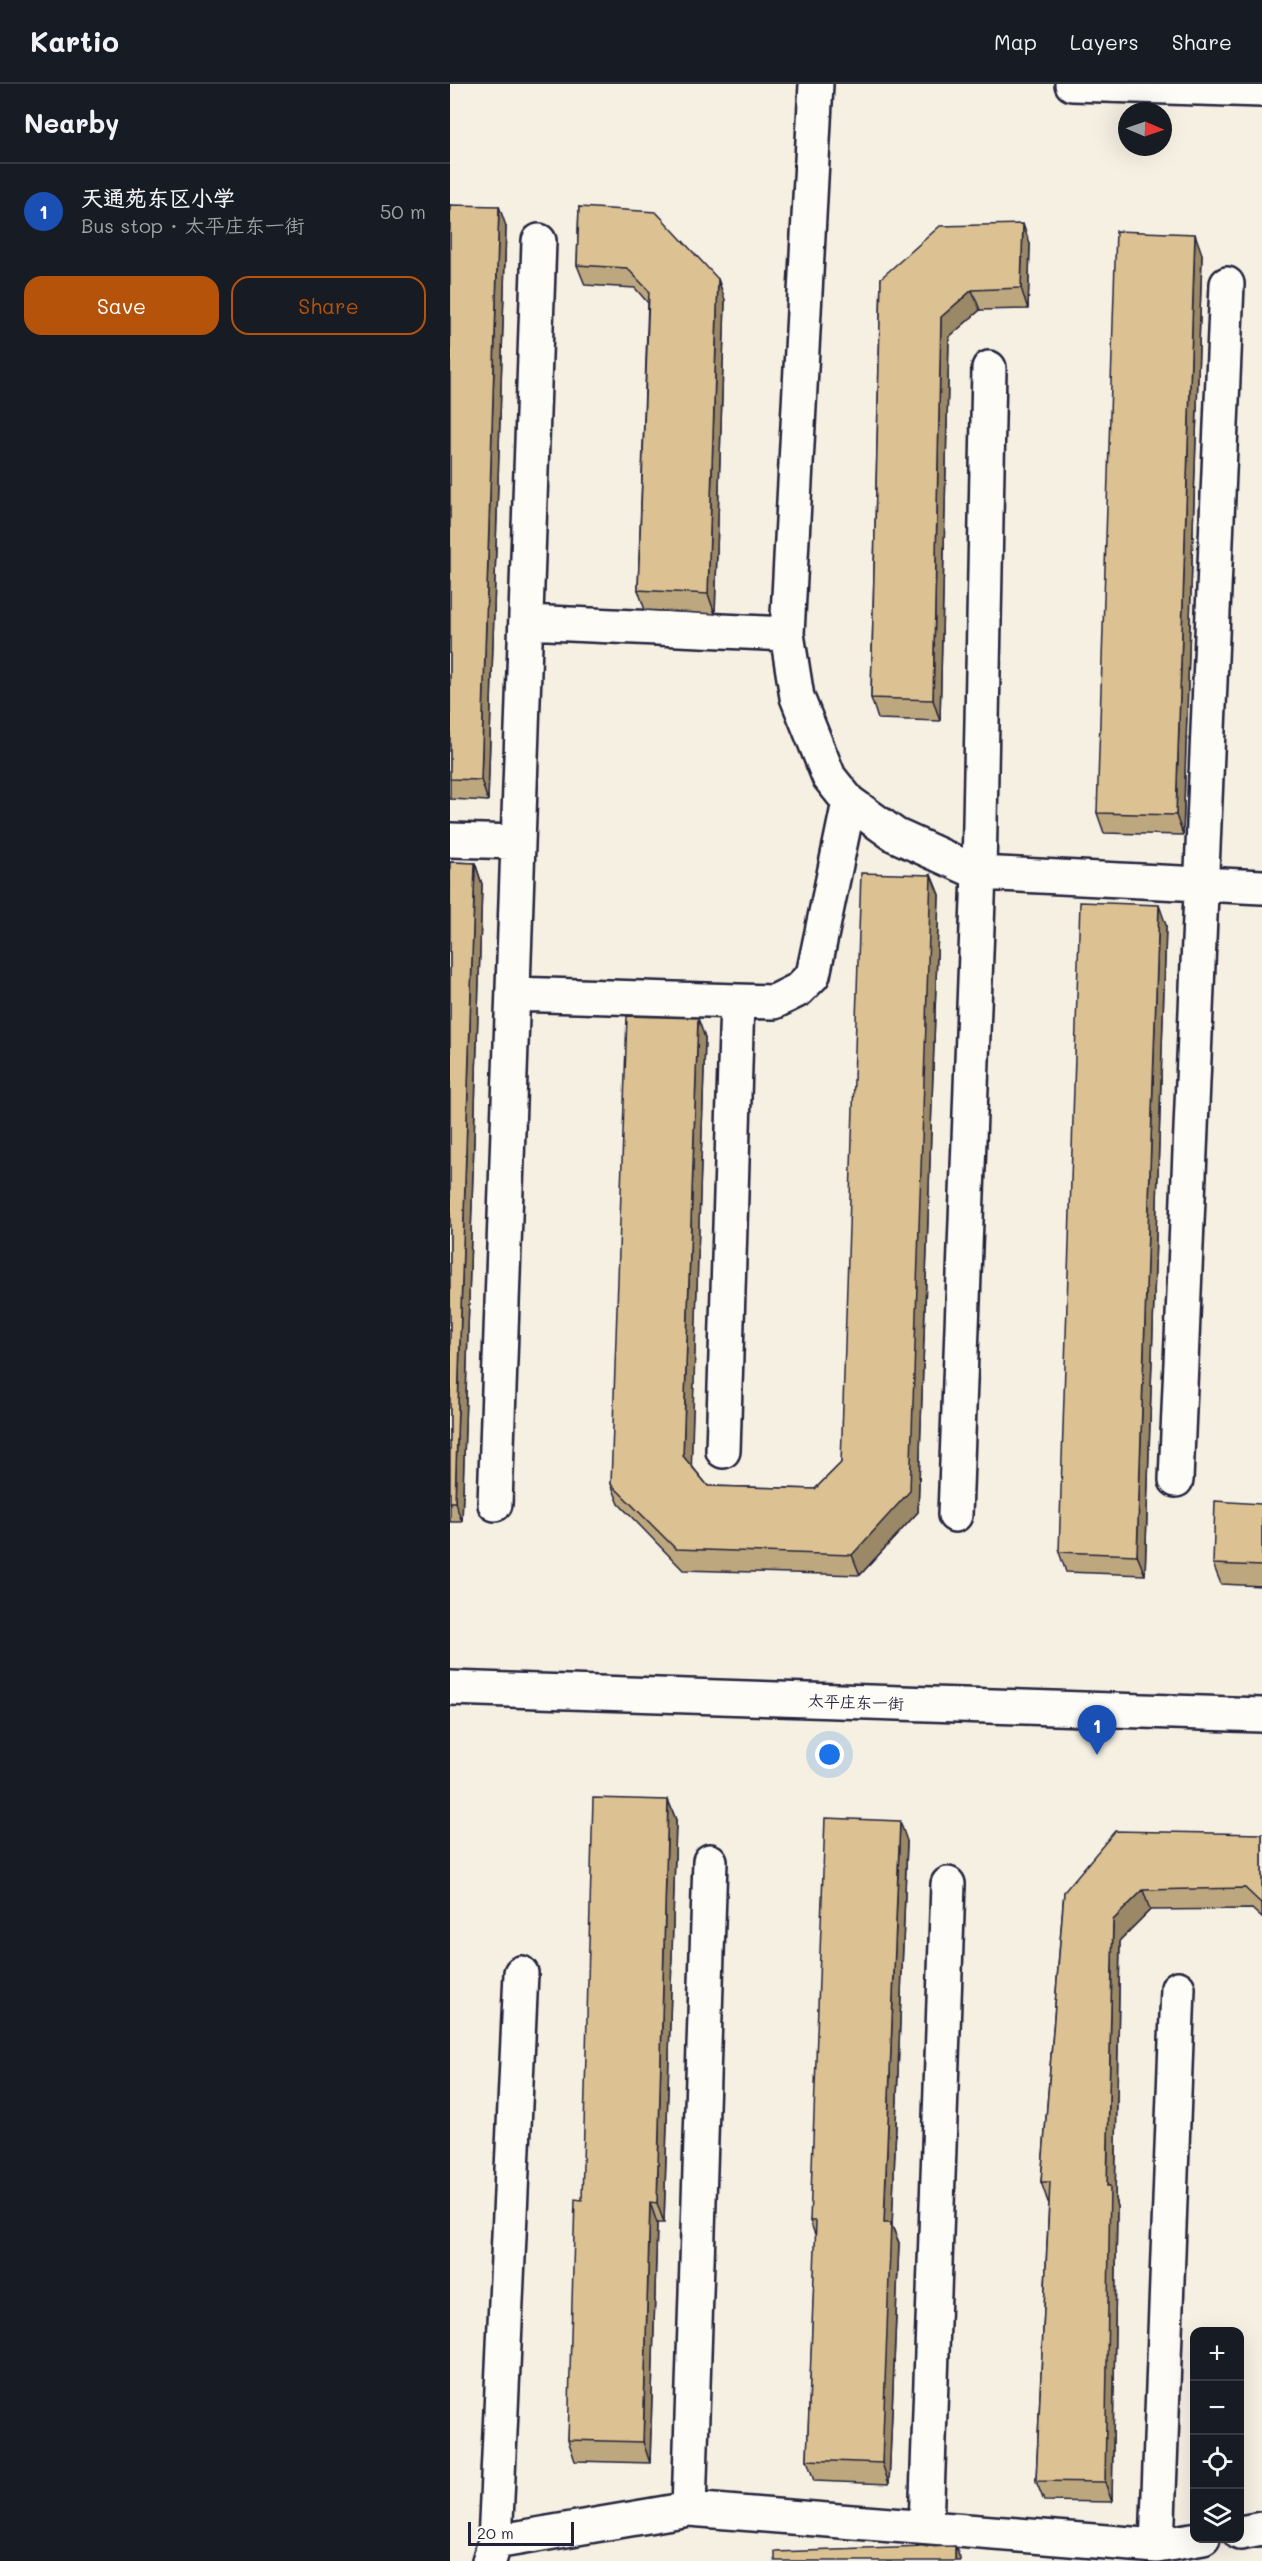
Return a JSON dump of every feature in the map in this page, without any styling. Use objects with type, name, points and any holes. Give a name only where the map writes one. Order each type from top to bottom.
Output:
[{"type":"street","points":[[816,84],[787,634],[797,697],[829,777],[849,802],[895,834],[979,873],[1262,887]]},
{"type":"street","points":[[1072,84],[1262,90]]},
{"type":"street","points":[[495,1504],[539,241]]},
{"type":"street","points":[[1176,1480],[1227,284]]},
{"type":"street","points":[[955,1515],[979,873],[989,368]]},
{"type":"street","points":[[526,622],[787,634]]},
{"type":"street","points":[[513,994],[774,1002],[798,990],[813,975],[849,802]]},
{"type":"street","points":[[450,840],[518,842]]},
{"type":"street","points":[[723,1451],[737,1001]]},
{"type":"street","name":"太平庄东一街","points":[[450,1688],[1262,1715]]},
{"type":"street","points":[[689,2509],[710,1861]]},
{"type":"street","points":[[926,2527],[948,1884]]},
{"type":"street","points":[[521,1973],[492,2551],[689,2509],[1158,2546],[1190,2540]]},
{"type":"street","points":[[1158,2546],[1178,1988]]},
{"type":"street","points":[[1244,2532],[1262,2529]]},
{"type":"building","points":[[450,205],[499,206],[481,780],[450,779]]},
{"type":"building","points":[[579,207],[656,212],[718,279],[708,594],[638,590],[649,291],[627,268],[577,265]]},
{"type":"building","points":[[1023,224],[1021,288],[972,290],[941,317],[933,700],[871,698],[881,278],[940,226]]},
{"type":"building","points":[[1116,231],[1195,234],[1176,815],[1097,813]]},
{"type":"building","points":[[450,862],[475,863],[455,1502],[450,1502]]},
{"type":"building","points":[[861,873],[931,875],[910,1491],[852,1555],[676,1549],[611,1484],[627,1016],[698,1018],[683,1456],[708,1486],[815,1489],[841,1463]]},
{"type":"building","points":[[1080,902],[1159,905],[1137,1555],[1059,1552]]},
{"type":"building","points":[[1215,1501],[1262,1503],[1262,1566],[1213,1564]]},
{"type":"building","points":[[593,1798],[668,1800],[657,2203],[650,2202],[643,2442],[568,2440],[575,2199],[582,2200]]},
{"type":"building","points":[[825,1818],[900,1821],[884,2223],[891,2223],[882,2463],[807,2460],[816,2221],[810,2221]]},
{"type":"building","points":[[1115,1831],[1262,1834],[1262,1904],[1245,1888],[1143,1890],[1113,1920],[1107,2186],[1110,2186],[1105,2482],[1036,2481],[1050,2182],[1041,2182],[1064,1892]]},
{"type":"building","points":[[955,2546],[955,2561],[775,2561],[775,2552]]},
{"type":"place","name":"天通苑东区小学","points":[[1097,1755]]}]
